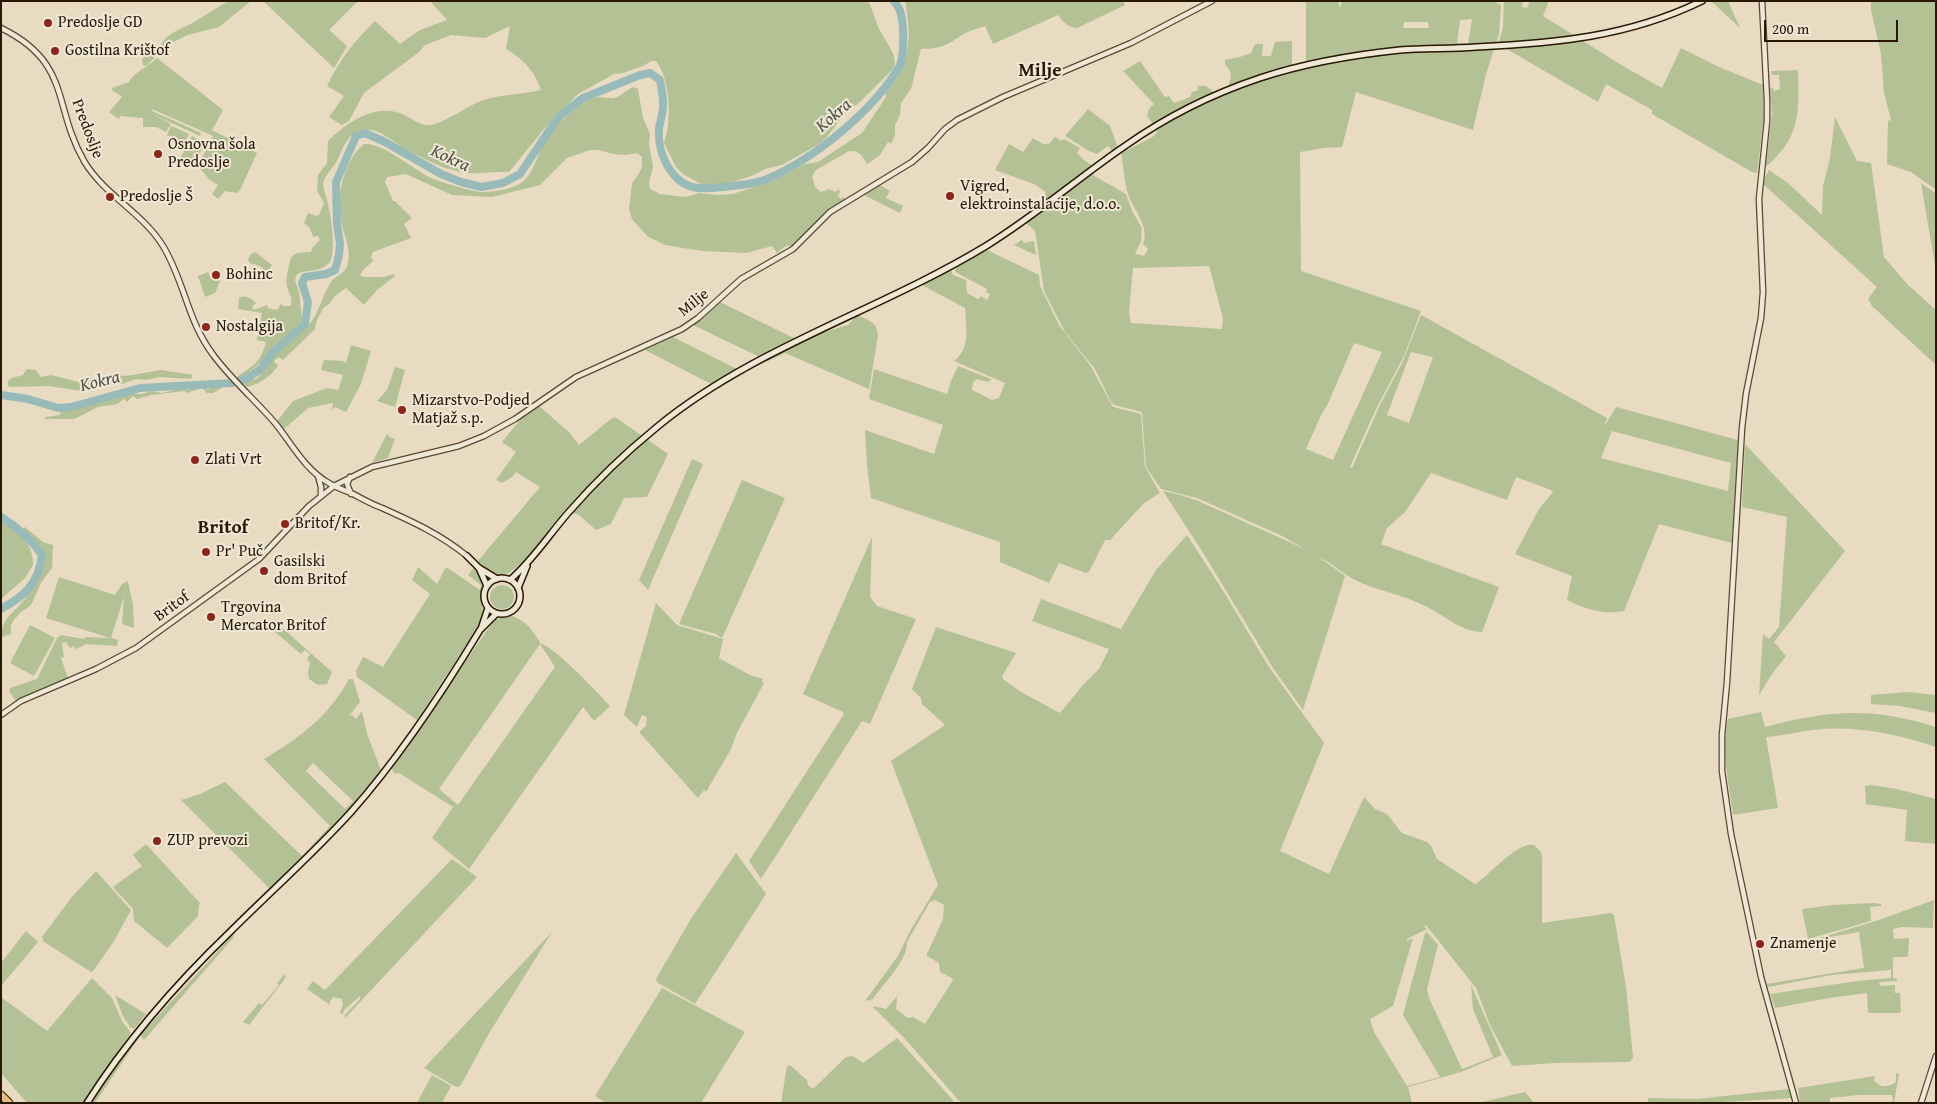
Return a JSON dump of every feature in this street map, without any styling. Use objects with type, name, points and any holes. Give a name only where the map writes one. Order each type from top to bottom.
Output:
[{"type":"highway","points":[[1,1095],[10,1103]]},
{"type":"main road","points":[[510,580],[527,565],[586,492],[646,436],[690,403],[759,361],[914,286],[986,246],[1024,222],[1126,145],[1178,114],[1225,91],[1302,66],[1351,56],[1404,50],[1573,40],[1613,33],[1665,18],[1702,1]]},
{"type":"main road","points":[[467,556],[479,568],[497,579],[510,580],[518,588]]},
{"type":"main road","points":[[497,579],[488,586],[484,597],[488,608],[496,614],[507,614],[516,608],[520,600],[518,588],[527,565]]},
{"type":"main road","points":[[479,568],[488,586]]},
{"type":"main road","points":[[480,630],[488,608]]},
{"type":"main road","points":[[87,1103],[122,1050],[187,976],[352,811],[402,748],[480,630],[496,614]]},
{"type":"street","name":"Milje","points":[[558,388],[585,372],[682,329],[698,318],[741,280],[793,249],[830,212],[904,168],[928,148],[945,129],[968,113],[1131,43],[1212,1]]},
{"type":"street","points":[[1762,1],[1767,121],[1759,199],[1764,292],[1742,428],[1727,682],[1721,749],[1728,816],[1756,951],[1768,1003],[1796,1103]]},
{"type":"street","name":"Predoslje","points":[[1,28],[26,42],[49,68],[83,159],[106,189],[149,228],[164,246],[172,262],[192,320],[208,347],[227,372],[275,424],[306,465],[318,476]]},
{"type":"street","name":"Britof","points":[[1,714],[21,701],[96,669],[136,648],[259,559],[320,496],[334,486],[352,476],[388,463],[459,446],[484,436],[515,419],[558,388]]},
{"type":"street","points":[[318,476],[334,486],[438,534],[467,556]]},
{"type":"street","points":[[318,476],[321,487],[320,496]]},
{"type":"street","points":[[351,494],[347,484],[352,476]]},
{"type":"street","points":[[1921,1103],[1936,1056]]},
{"type":"green space","points":[[229,1],[251,1],[219,27],[188,35],[163,47],[161,44],[172,33]]},
{"type":"green space","points":[[263,1],[358,1],[329,30],[347,46],[334,68]]},
{"type":"green space","points":[[430,1],[866,1],[870,4],[878,27],[893,53],[895,62],[893,69],[858,104],[846,111],[827,137],[819,144],[782,165],[765,169],[754,175],[729,183],[701,184],[683,174],[676,167],[664,143],[667,132],[669,105],[664,76],[656,61],[651,61],[623,73],[614,74],[578,94],[544,129],[509,172],[469,173],[456,171],[407,150],[376,131],[369,129],[356,132],[347,140],[323,182],[332,225],[333,252],[331,259],[329,263],[317,270],[297,274],[295,280],[299,292],[302,319],[299,326],[279,342],[263,361],[249,372],[246,377],[248,381],[258,378],[273,356],[308,326],[315,316],[331,282],[346,269],[348,250],[340,215],[342,181],[350,160],[364,144],[380,147],[431,178],[442,182],[478,192],[502,190],[511,188],[524,181],[550,135],[576,108],[595,98],[617,97],[634,87],[638,89],[643,118],[650,134],[649,144],[653,167],[649,182],[650,189],[660,194],[686,197],[699,193],[733,194],[775,180],[805,164],[818,162],[862,133],[886,97],[885,93],[894,82],[905,61],[909,39],[905,1],[1123,1],[1125,5],[1077,28],[1066,24],[1058,15],[993,44],[985,26],[968,32],[950,43],[921,49],[911,89],[901,103],[900,115],[895,125],[895,135],[891,144],[888,142],[880,155],[867,164],[858,153],[849,151],[816,170],[812,176],[815,187],[821,192],[829,189],[835,192],[839,189],[838,196],[846,200],[827,212],[791,247],[787,245],[777,253],[772,246],[746,253],[702,251],[665,245],[647,236],[632,219],[629,209],[632,183],[642,167],[642,157],[637,153],[627,155],[590,150],[567,158],[540,185],[492,197],[452,195],[406,174],[387,177],[385,182],[393,201],[412,218],[404,224],[411,238],[373,252],[371,256],[373,261],[360,275],[363,277],[383,277],[394,274],[395,276],[377,290],[364,305],[346,288],[335,296],[323,308],[315,329],[283,360],[278,357],[274,361],[278,366],[272,374],[260,382],[247,387],[237,377],[259,359],[266,342],[257,340],[262,313],[238,309],[239,298],[246,297],[256,303],[252,307],[254,310],[267,305],[268,308],[277,310],[281,304],[291,306],[291,297],[286,279],[291,257],[297,253],[311,252],[312,248],[320,240],[318,236],[313,237],[310,228],[304,223],[308,213],[316,216],[319,215],[324,203],[317,191],[318,175],[327,163],[328,141],[353,121],[373,113],[383,111],[394,112],[421,124],[432,125],[484,100],[541,90],[528,66],[506,49],[510,26],[485,38],[451,35],[425,45],[418,53],[364,93],[349,121],[342,125],[329,117],[344,96],[327,86],[337,67],[360,36],[375,21],[400,44],[420,30],[447,20]]},
{"type":"green space","points":[[1306,1],[1338,1],[1340,8],[1342,1],[1493,1],[1501,5],[1499,34],[1486,74],[1473,130],[1356,92],[1342,147],[1300,152],[1301,271],[1421,311],[1404,356],[1376,409],[1350,467],[1352,468],[1380,405],[1403,361],[1421,315],[1607,418],[1604,427],[1616,407],[1738,440],[1732,543],[1659,524],[1624,611],[1616,612],[1594,610],[1567,600],[1572,576],[1515,554],[1539,509],[1553,492],[1551,490],[1516,477],[1507,500],[1431,473],[1405,512],[1387,528],[1381,544],[1499,587],[1482,632],[1466,629],[1415,601],[1355,580],[1319,557],[1345,576],[1303,710],[1273,668],[1163,491],[1196,500],[1307,550],[1280,535],[1197,498],[1161,489],[1146,467],[1142,412],[1114,405],[1111,402],[1095,369],[1065,332],[1044,291],[1035,231],[1026,223],[1038,208],[1046,192],[1034,184],[995,170],[1009,144],[1023,152],[1033,138],[1043,144],[1049,144],[1055,137],[1061,141],[1064,139],[1080,148],[1077,153],[1095,167],[1091,174],[1126,194],[1132,211],[1142,228],[1141,241],[1135,254],[1144,256],[1148,249],[1143,244],[1145,237],[1143,225],[1128,194],[1121,151],[1128,150],[1154,136],[1157,132],[1156,127],[1147,116],[1149,109],[1154,104],[1123,71],[1140,61],[1165,97],[1169,96],[1174,103],[1190,97],[1192,92],[1198,90],[1198,86],[1206,86],[1215,93],[1226,91],[1231,74],[1225,65],[1225,60],[1251,53],[1255,44],[1263,44],[1262,56],[1271,56],[1275,42],[1292,41],[1292,64],[1306,64]],"holes":[[[1472,19],[1468,44],[1457,43],[1460,20]],[[1404,22],[1428,22],[1429,28],[1403,28]],[[1209,266],[1223,318],[1222,329],[1131,323],[1129,312],[1133,268]],[[1354,343],[1382,352],[1333,460],[1306,449],[1327,406]],[[1411,352],[1433,357],[1409,423],[1387,415]],[[1612,431],[1731,463],[1728,491],[1601,458]]]},
{"type":"green space","points":[[1504,1],[1523,1],[1522,7],[1527,8],[1530,1],[1549,1],[1543,16],[1662,88],[1681,48],[1719,67],[1763,85],[1764,118],[1757,173],[1752,172],[1652,114],[1652,110],[1606,84],[1598,102],[1498,44],[1503,28]]},
{"type":"green space","points":[[1711,1],[1728,1],[1740,28]]},
{"type":"green space","points":[[1871,1],[1936,1],[1936,190],[1911,172],[1887,164],[1888,121],[1891,120],[1884,93],[1881,54]]},
{"type":"green space","points":[[159,46],[162,48],[160,52],[146,66],[143,65],[142,59]]},
{"type":"green space","points":[[157,58],[223,110],[212,130],[257,153],[237,193],[225,191],[218,199],[212,194],[218,185],[209,179],[198,166],[213,136],[152,109],[152,111],[201,133],[200,136],[150,113],[171,124],[166,132],[156,127],[143,127],[143,118],[120,116],[119,119],[109,112],[122,97],[112,88],[129,82]]},
{"type":"green space","points":[[1798,70],[1798,111],[1796,122],[1786,144],[1767,166],[1772,114],[1770,88],[1772,87],[1774,91],[1780,89],[1779,75],[1772,75],[1771,71]]},
{"type":"green space","points":[[1088,109],[1110,126],[1118,148],[1117,156],[1112,157],[1111,149],[1108,146],[1097,154],[1065,136]]},
{"type":"green space","points":[[1835,117],[1857,161],[1871,163],[1884,257],[1908,285],[1936,310],[1936,365],[1872,306],[1868,299],[1877,287],[1763,184],[1769,170],[1788,183],[1822,215],[1823,186],[1830,158]]},
{"type":"green space","points":[[171,126],[189,134],[185,143],[167,135]]},
{"type":"green space","points":[[192,136],[205,143],[193,167],[179,161]]},
{"type":"green space","points":[[1921,183],[1936,193],[1936,271]]},
{"type":"green space","points":[[880,185],[890,191],[886,198],[903,206],[900,213],[864,195]]},
{"type":"green space","points":[[1022,240],[1024,243],[1034,241],[1036,255],[1014,245]]},
{"type":"green space","points":[[987,250],[1039,275],[1040,286],[1059,325],[1090,365],[1113,407],[1141,414],[1145,467],[1160,493],[1144,503],[1110,540],[1105,540],[1089,572],[1086,573],[1059,563],[1049,583],[1000,562],[1000,542],[871,498],[865,430],[934,454],[943,425],[869,399],[874,369],[947,394],[958,366],[991,379],[989,382],[976,379],[972,390],[992,400],[999,398],[1005,383],[954,361],[963,350],[965,344],[965,308],[922,285],[945,269],[951,270],[953,275],[966,280],[967,293],[978,299],[981,296],[987,300],[990,294],[986,292],[987,289],[955,271],[956,268]]},
{"type":"green space","points":[[255,252],[272,265],[266,274],[262,267],[250,263],[248,260],[251,254]]},
{"type":"green space","points":[[208,272],[210,277],[220,281],[215,293],[205,297],[198,276]]},
{"type":"green space","points":[[720,302],[802,342],[818,334],[848,325],[857,315],[868,320],[878,331],[869,389],[785,353],[768,361],[693,325]]},
{"type":"green space","points":[[673,337],[745,373],[719,388],[645,350]]},
{"type":"green space","points":[[351,345],[371,351],[361,384],[346,412],[335,407],[332,410],[333,403],[308,408],[283,430],[278,420],[293,401],[327,388],[338,390],[343,375],[321,370],[324,360],[343,361],[346,363]]},
{"type":"green space","points":[[395,367],[405,370],[395,407],[377,401],[387,390]]},
{"type":"green space","points":[[29,369],[36,370],[41,377],[51,375],[82,383],[91,378],[108,381],[114,375],[126,376],[161,370],[193,375],[191,379],[161,377],[146,380],[136,379],[122,384],[99,385],[81,391],[49,386],[8,386],[8,381],[23,375]]},
{"type":"green space","points":[[222,385],[222,388],[213,393],[207,393],[202,388],[187,393],[185,391],[151,395],[137,399],[133,396],[127,402],[124,399],[117,404],[98,407],[74,419],[45,419],[45,417],[60,415],[61,410],[129,393],[142,394],[151,391],[162,393],[183,388],[187,390],[205,387],[208,389]]},
{"type":"green space","points":[[539,406],[570,433],[579,445],[615,417],[668,454],[647,497],[624,498],[611,524],[596,530],[579,515],[565,510],[528,558],[509,573],[494,576],[477,562],[540,487],[516,472],[502,483],[496,480],[516,452],[502,442],[520,420]]},
{"type":"green space","points":[[387,434],[395,439],[388,458],[372,463]]},
{"type":"green space","points":[[1745,444],[1845,551],[1774,642],[1786,656],[1759,695],[1763,634],[1769,639],[1779,627],[1787,517],[1742,507]]},
{"type":"green space","points":[[692,459],[703,464],[648,590],[639,580]]},
{"type":"green space","points":[[742,480],[785,498],[722,638],[716,634],[679,624]]},
{"type":"green space","points":[[1,521],[19,534],[28,544],[31,550],[33,565],[25,578],[1,599]]},
{"type":"green space","points":[[25,527],[43,542],[53,545],[52,568],[41,583],[31,605],[13,621],[11,634],[1,637],[3,625],[28,594],[35,582],[43,560],[41,548],[21,530]]},
{"type":"green space","points":[[1187,535],[1269,667],[1324,743],[1280,851],[1329,874],[1364,797],[1375,809],[1387,814],[1402,833],[1427,842],[1437,859],[1475,884],[1512,853],[1527,845],[1534,845],[1541,852],[1542,858],[1542,923],[1611,913],[1614,915],[1626,987],[1633,1057],[1630,1062],[1555,1063],[1512,1066],[1490,1025],[1476,988],[1426,925],[1424,926],[1427,929],[1407,939],[1407,941],[1413,938],[1393,1006],[1370,1019],[1374,1032],[1407,1086],[1440,1077],[1403,1015],[1425,933],[1428,933],[1438,945],[1427,989],[1429,998],[1462,1069],[1493,1057],[1473,1009],[1471,985],[1502,1055],[1461,1072],[1408,1087],[1412,1103],[961,1103],[906,1040],[873,1007],[886,1009],[905,987],[897,997],[896,1009],[908,1018],[913,1017],[925,1024],[953,980],[940,972],[939,963],[927,956],[943,919],[944,905],[935,900],[930,902],[907,942],[904,956],[894,972],[873,999],[865,1001],[898,956],[910,931],[938,885],[891,761],[945,725],[922,704],[921,698],[912,689],[936,627],[1016,653],[1002,676],[1003,679],[1021,692],[1060,713],[1099,669],[1109,649],[1032,621],[1041,599],[1121,629],[1156,570]]},
{"type":"green space","points":[[872,537],[870,597],[877,606],[916,619],[870,724],[862,721],[761,879],[749,861],[844,714],[803,694]]},
{"type":"green space","points":[[418,567],[437,584],[446,567],[480,590],[481,585],[468,575],[474,567],[481,577],[483,584],[480,594],[483,613],[479,626],[417,720],[357,677],[356,671],[363,657],[383,667],[430,594],[412,580]]},
{"type":"green space","points":[[59,577],[115,595],[122,584],[128,581],[133,605],[134,628],[122,624],[124,597],[111,638],[118,640],[117,646],[86,644],[76,649],[73,646],[70,648],[66,642],[62,643],[64,657],[61,658],[68,678],[16,701],[9,691],[10,688],[37,679],[57,638],[61,635],[84,639],[85,637],[110,638],[46,618]]},
{"type":"green space","points":[[502,585],[511,588],[514,597],[511,606],[502,609],[493,606],[490,597],[493,588]]},
{"type":"green space","points":[[656,603],[677,625],[723,639],[719,658],[750,675],[763,679],[762,682],[764,683],[737,733],[731,749],[706,792],[704,790],[698,798],[639,732],[646,726],[647,717],[642,715],[637,727],[624,715]]},
{"type":"green space","points":[[512,616],[525,623],[541,644],[566,661],[610,706],[594,721],[583,707],[469,869],[432,838],[453,807],[399,773],[395,774],[391,768],[495,619]],"holes":[[[540,644],[555,667],[458,805],[439,789]]]},
{"type":"green space","points":[[30,625],[55,638],[34,676],[10,663]]},
{"type":"green space","points":[[280,626],[332,672],[327,684],[318,685],[309,679],[310,663],[307,659],[310,654],[305,650],[301,654],[275,632]]},
{"type":"green space","points":[[349,679],[353,679],[360,702],[349,716],[352,715],[356,719],[362,711],[367,734],[381,770],[336,824],[270,889],[181,800],[200,794],[225,782],[302,856],[330,826],[264,759],[290,743],[313,725],[341,692]],"holes":[[[313,763],[353,801],[345,809],[306,771]]]},
{"type":"green space","points":[[1907,692],[1936,695],[1936,713],[1900,706],[1871,704],[1871,695]]},
{"type":"green space","points":[[1761,712],[1765,727],[1831,714],[1850,713],[1891,716],[1936,727],[1936,747],[1891,735],[1844,729],[1813,730],[1766,737],[1778,808],[1733,815],[1725,755],[1728,719]]},
{"type":"green space","points":[[1871,785],[1897,789],[1936,799],[1936,844],[1905,841],[1907,810],[1866,804],[1865,786]]},
{"type":"green space","points":[[146,844],[200,903],[198,916],[167,948],[134,921],[133,909],[113,887],[142,866],[133,855]]},
{"type":"green space","points":[[736,853],[766,894],[695,1004],[658,983],[656,979],[692,917]]},
{"type":"green space","points":[[452,859],[477,877],[346,1017],[344,1016],[360,999],[360,996],[344,1010],[343,1014],[340,1013],[343,1004],[342,999],[333,997],[330,1005],[307,989],[313,981],[325,990]]},
{"type":"green space","points":[[96,871],[131,910],[114,941],[91,972],[44,942],[42,937],[71,898]]},
{"type":"green space","points":[[1934,900],[1933,928],[1902,927],[1893,929],[1894,939],[1909,938],[1908,957],[1893,957],[1893,978],[1897,979],[1897,981],[1879,982],[1880,986],[1895,985],[1895,993],[1900,993],[1901,1012],[1868,1013],[1867,993],[1775,1008],[1770,994],[1891,978],[1891,970],[1832,975],[1768,987],[1766,984],[1864,968],[1859,932],[1813,940],[1879,920]]},
{"type":"green space","points":[[1881,904],[1881,906],[1870,907],[1871,921],[1808,939],[1802,909]]},
{"type":"green space","points":[[26,931],[38,942],[1,986],[1,963]]},
{"type":"green space","points":[[552,932],[488,1035],[461,1085],[458,1087],[454,1086],[424,1068]]},
{"type":"green space","points":[[232,936],[234,937],[144,1040],[140,1035]]},
{"type":"green space","points":[[284,975],[286,976],[284,980],[249,1025],[243,1022],[259,1003],[262,1005],[279,985],[277,983]]},
{"type":"green space","points":[[92,978],[112,998],[122,1021],[131,1033],[83,1103],[27,1103],[1,1073],[1,997],[47,1031]]},
{"type":"green space","points":[[662,988],[745,1032],[701,1103],[606,1103],[595,1096]]},
{"type":"green space","points":[[115,995],[146,1014],[134,1029],[130,1027],[123,1016]]},
{"type":"green space","points":[[897,1038],[953,1100],[952,1103],[781,1103],[787,1066],[790,1065],[807,1080],[808,1085],[813,1089],[846,1057],[853,1056],[863,1063]]},
{"type":"green space","points":[[135,1039],[138,1039],[95,1103],[91,1103]]},
{"type":"green space","points":[[1896,1073],[1899,1074],[1894,1103],[1891,1103],[1893,1100],[1892,1095],[1858,1095],[1830,1098],[1830,1103],[1800,1103],[1798,1088],[1875,1076],[1874,1080],[1876,1083],[1881,1086],[1887,1086],[1896,1082]]},
{"type":"green space","points":[[432,1075],[451,1086],[442,1103],[417,1103]]},
{"type":"green space","points":[[1790,1089],[1793,1098],[1707,1103],[1648,1103],[1648,1098],[1697,1099]]},
{"type":"green space","points":[[1525,1092],[1534,1103],[1478,1103]]},
{"type":"waterway","name":"Kokra","points":[[1,395],[28,399],[58,408],[71,407],[140,388],[232,383],[248,378],[262,368],[272,353],[305,324],[308,302],[302,283],[305,277],[326,274],[335,270],[340,244],[337,224],[336,182],[356,136],[365,133],[385,142],[441,174],[461,182],[481,187],[503,183],[520,174],[561,115],[583,98],[640,75],[650,73],[660,80],[662,94],[663,109],[659,135],[660,147],[667,165],[679,180],[696,188],[709,188],[751,184],[767,179],[804,159],[841,132],[888,84],[899,67],[903,48],[901,16],[899,8],[894,1]]},
{"type":"waterway","name":"Kokra","points":[[1,517],[23,534],[42,555],[37,574],[29,588],[17,599],[1,609]]},
{"type":"place","name":"Predoslje GD","points":[[48,23]]},
{"type":"place","name":"Gostilna Krištof","points":[[55,51]]},
{"type":"place","name":"Osnovna šola Predoslje","points":[[158,154]]},
{"type":"place","name":"Vigred, elektroinstalacije, d.o.o.","points":[[950,196]]},
{"type":"place","name":"Predoslje Š","points":[[110,197]]},
{"type":"place","name":"Bohinc","points":[[216,275]]},
{"type":"place","name":"Nostalgija","points":[[206,327]]},
{"type":"place","name":"Mizarstvo-Podjed Matjaž s.p.","points":[[402,410]]},
{"type":"place","name":"Zlati Vrt","points":[[195,460]]},
{"type":"place","name":"Britof/Kr.","points":[[285,524]]},
{"type":"place","name":"Pr' Puč","points":[[206,552]]},
{"type":"place","name":"Gasilski dom Britof","points":[[264,571]]},
{"type":"place","name":"Trgovina Mercator Britof","points":[[211,617]]},
{"type":"place","name":"ZUP prevozi","points":[[157,841]]},
{"type":"place","name":"Znamenje","points":[[1760,944]]},
{"type":"district","name":"Milje","points":[[1040,71]]},
{"type":"district","name":"Britof","points":[[223,528]]}]
